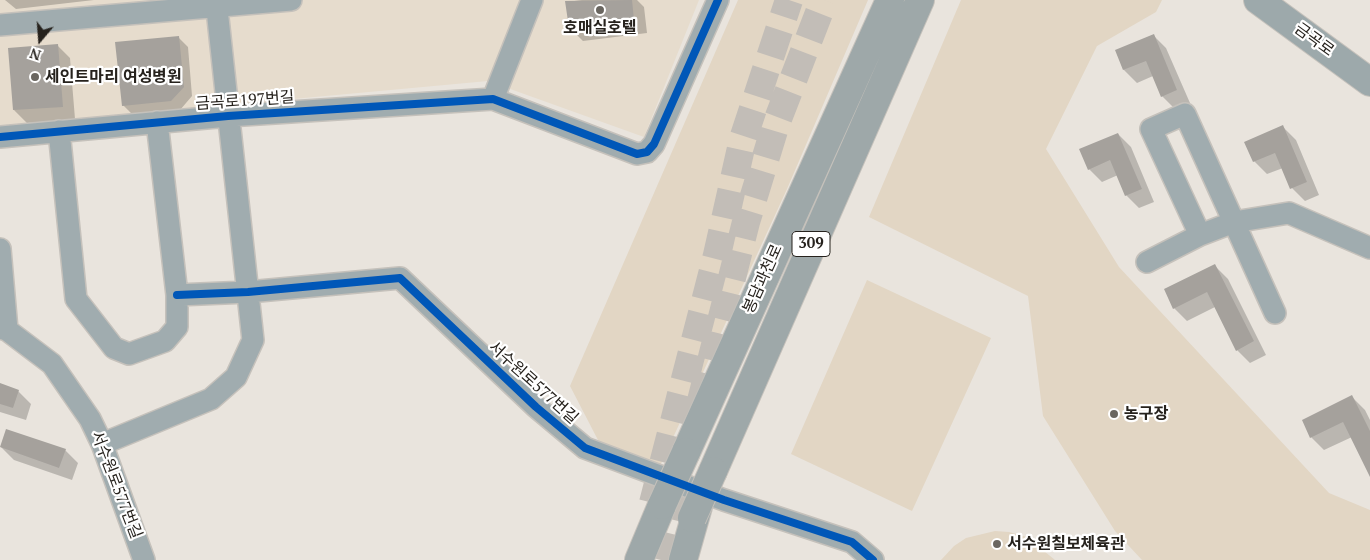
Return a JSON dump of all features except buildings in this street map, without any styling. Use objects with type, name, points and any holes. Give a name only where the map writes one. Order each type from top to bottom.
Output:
[{"type":"highway","name":"봉담과천로","points":[[639,560],[888,5]]},
{"type":"highway","name":"봉담과천로","points":[[674,560],[916,9]]},
{"type":"highway","points":[[683,560],[695,512]]},
{"type":"main road","name":"금곡로","points":[[1258,0],[1370,82]]},
{"type":"street","points":[[0,25],[216,3],[290,0]]},
{"type":"street","points":[[532,0],[493,99],[638,154],[647,152],[654,144],[718,0]]},
{"type":"street","points":[[102,444],[211,399],[236,376],[253,340],[216,3]]},
{"type":"street","name":"금곡로197번길","points":[[0,137],[228,116],[493,99]]},
{"type":"street","points":[[1200,235],[1151,129],[1185,114],[1275,313]]},
{"type":"street","points":[[59,132],[76,299],[114,348],[129,354],[165,340],[176,327],[177,295],[157,122]]},
{"type":"street","points":[[1147,262],[1200,235],[1234,222],[1289,213],[1370,248]]},
{"type":"street","points":[[0,249],[4,329]]},
{"type":"street","name":"서수원로577번길","points":[[177,295],[248,292],[400,278],[536,408],[585,448],[724,500],[852,542],[873,560]]},
{"type":"street","name":"서수원로577번길","points":[[4,329],[52,364],[90,419],[102,444],[144,560]]},
{"type":"shaded area","points":[[0,0],[699,0],[644,137],[488,81],[0,126]]},
{"type":"shaded area","points":[[738,0],[868,0],[787,189],[660,466],[599,442],[570,386]]},
{"type":"shaded area","points":[[961,0],[1162,0],[1156,12],[1097,46],[1046,149],[1119,267],[1329,493],[1370,510],[1370,560],[1142,560],[1115,531],[1043,416],[1028,296],[869,217]]},
{"type":"shaded area","points":[[867,280],[991,338],[912,511],[791,454]]},
{"type":"shaded area","name":"서수원칠보체육관","points":[[995,531],[1009,532],[1027,537],[1055,560],[941,560],[954,546],[966,538]]},
{"type":"tunnel","points":[[653,503],[717,255],[743,139],[789,0]]},
{"type":"tunnel","points":[[701,401],[746,222],[776,124],[824,0]]},
{"type":"tunnel","points":[[661,560],[680,484]]},
{"type":"cycle path","points":[[0,137],[228,116],[493,99],[637,154],[647,152],[654,144],[718,0]]},
{"type":"cycle path","points":[[177,295],[248,292],[400,278],[536,407],[585,448],[724,500],[852,542],[873,560]]},
{"type":"place","name":"호매실호텔","points":[[600,10]]},
{"type":"place","name":"세인트마리 여성병원","points":[[35,77]]},
{"type":"place","name":"농구장","points":[[1114,414]]},
{"type":"place","name":"서수원칠보체육관","points":[[997,544]]}]
